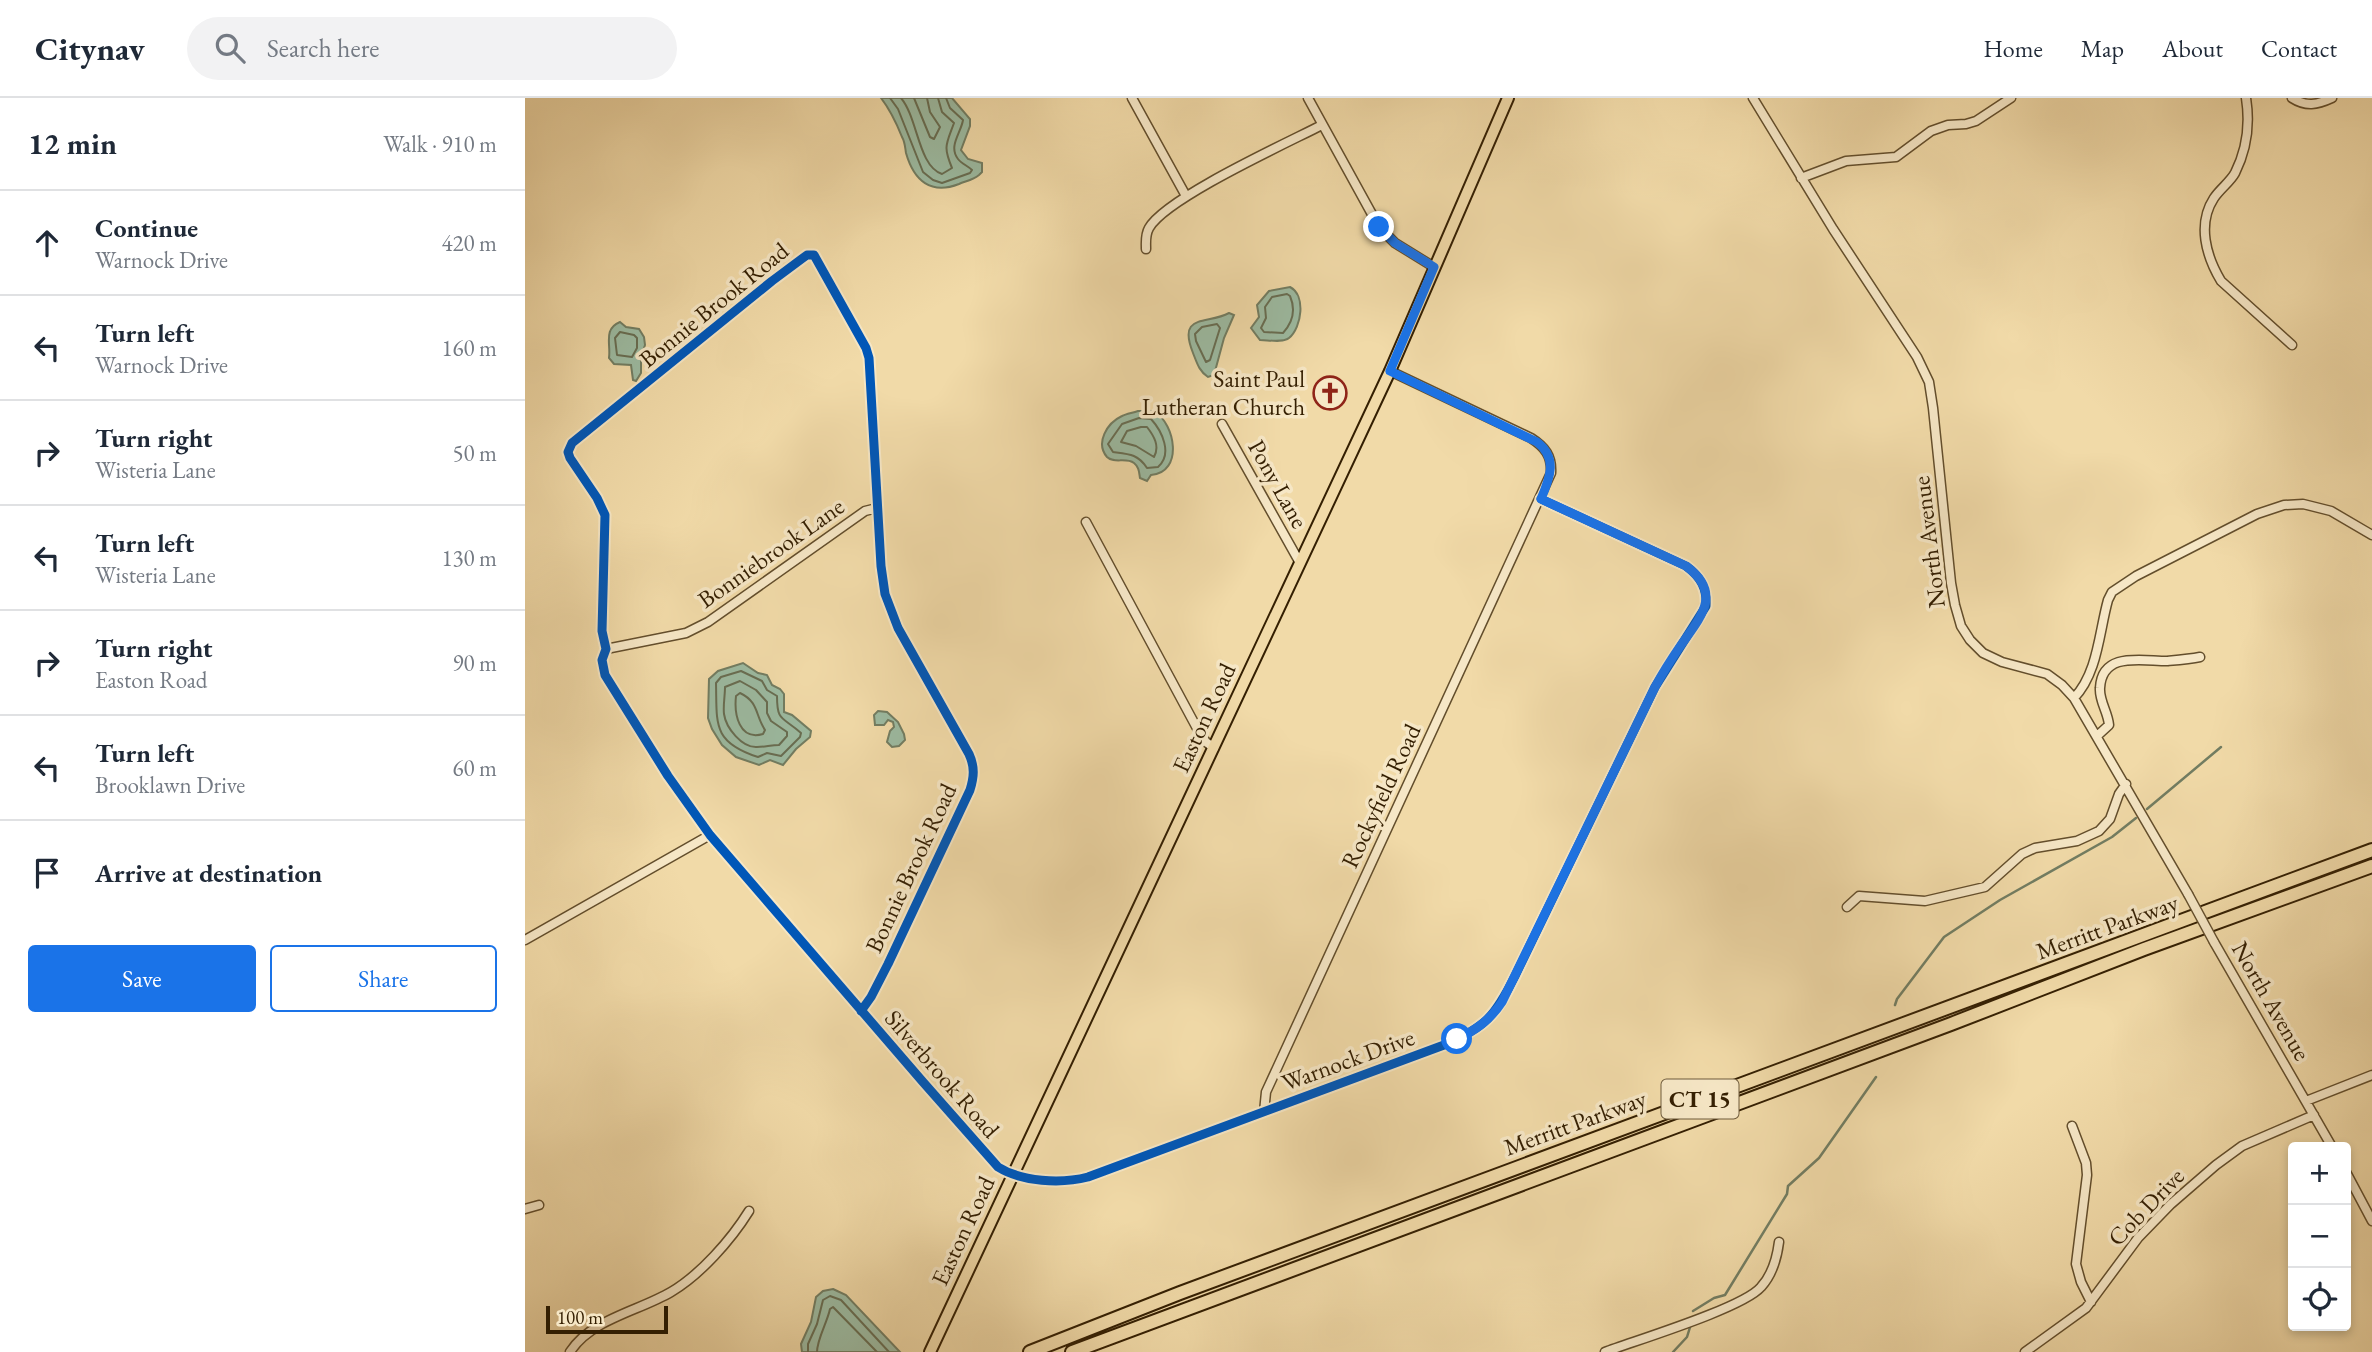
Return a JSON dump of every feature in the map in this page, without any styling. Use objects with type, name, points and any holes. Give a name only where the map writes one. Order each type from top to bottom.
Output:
[{"type":"highway","name":"Merritt Parkway","points":[[1030,1352],[1180,1293],[1974,997],[2101,953],[2372,850]]},
{"type":"highway","name":"Merritt Parkway","points":[[1072,1352],[2372,866]]},
{"type":"main road","name":"Easton Road","points":[[930,1352],[1390,371],[1508,98]]},
{"type":"street","points":[[1132,98],[1186,196]]},
{"type":"street","points":[[1308,98],[1387,236],[1434,267]]},
{"type":"street","name":"North Avenue","points":[[1753,98],[1801,178],[1914,352],[1927,377],[1934,415],[1951,583],[1961,626],[1983,653],[2002,662],[2042,671],[2074,698],[2329,1142]]},
{"type":"street","points":[[1801,178],[1846,161],[1896,157],[1931,131],[1948,125],[1976,121],[2011,98]]},
{"type":"street","points":[[2246,98],[2248,120],[2243,153],[2234,175],[2212,201],[2207,214],[2204,227],[2207,250],[2221,281],[2292,345]]},
{"type":"street","points":[[2292,98],[2311,105],[2332,98]]},
{"type":"street","points":[[1146,250],[1149,228],[1186,196],[1322,125]]},
{"type":"street","name":"Bonnie Brook Road","points":[[709,835],[610,684],[602,660],[606,649],[602,619],[605,515],[568,452],[572,443],[772,281],[807,255],[814,256],[866,348],[881,566],[891,614],[969,754],[974,774],[894,952],[861,1011]]},
{"type":"street","name":"Rockyfield Road","points":[[1264,1112],[1264,1097],[1276,1068],[1541,499],[1552,466],[1542,446],[1524,434],[1390,371]]},
{"type":"street","name":"Pony Lane","points":[[1222,424],[1300,563]]},
{"type":"street","name":"Warnock Drive","points":[[1013,1173],[1052,1182],[1079,1179],[1444,1045],[1473,1031],[1493,1015],[1525,957],[1655,687],[1706,606],[1707,596],[1702,582],[1686,566],[1541,499]]},
{"type":"street","points":[[2074,698],[2083,688],[2091,669],[2112,592],[2136,576],[2257,513],[2284,505],[2303,504],[2331,511],[2372,535]]},
{"type":"street","name":"Bonniebrook Lane","points":[[606,649],[686,633],[708,622],[865,511],[877,508]]},
{"type":"street","points":[[1087,525],[1199,732],[1214,748]]},
{"type":"street","points":[[2097,736],[2109,725],[2099,695],[2100,682],[2108,667],[2125,659],[2169,661],[2200,657]]},
{"type":"street","points":[[1847,907],[1859,897],[1925,901],[1985,887],[2022,855],[2035,848],[2077,841],[2099,831],[2110,818],[2119,794],[2126,785]]},
{"type":"street","points":[[525,940],[709,835]]},
{"type":"street","name":"Silverbrook Road","points":[[709,835],[989,1157],[998,1167],[1013,1173]]},
{"type":"street","points":[[2306,1101],[2372,1074]]},
{"type":"street","name":"Cob Drive","points":[[2025,1352],[2073,1320],[2091,1302],[2137,1238],[2216,1165],[2242,1146],[2314,1115]]},
{"type":"street","points":[[2073,1126],[2086,1163],[2087,1175],[2077,1270],[2091,1302]]},
{"type":"street","points":[[2351,1181],[2372,1221]]},
{"type":"street","points":[[525,1209],[539,1205]]},
{"type":"street","points":[[571,1352],[589,1333],[660,1298],[688,1280],[731,1236],[749,1211]]},
{"type":"street","points":[[1605,1352],[1626,1348],[1757,1292],[1770,1274],[1779,1242]]},
{"type":"water","points":[[881,98],[952,98],[970,119],[961,150],[968,159],[982,163],[982,172],[977,177],[949,187],[940,188],[925,183],[909,163],[898,126]]},
{"type":"water","points":[[1290,287],[1295,291],[1300,304],[1297,327],[1289,338],[1260,340],[1251,328],[1259,317],[1257,305],[1269,291]]},
{"type":"water","points":[[1229,313],[1234,315],[1224,338],[1214,375],[1208,377],[1197,363],[1189,332],[1197,322]]},
{"type":"water","points":[[620,322],[626,327],[639,329],[644,337],[641,373],[636,381],[633,380],[631,365],[614,364],[609,358],[611,329]]},
{"type":"water","points":[[1138,411],[1153,411],[1162,418],[1173,447],[1168,466],[1151,475],[1147,481],[1140,478],[1134,463],[1110,459],[1102,446],[1104,434],[1112,423],[1122,416]]},
{"type":"water","points":[[743,663],[758,673],[767,675],[772,685],[784,694],[784,712],[792,715],[811,731],[810,737],[783,765],[770,760],[759,765],[736,757],[722,745],[712,729],[708,718],[709,679],[718,671]]},
{"type":"water","points":[[878,711],[887,712],[898,722],[905,740],[899,746],[892,747],[887,742],[894,727],[893,722],[888,720],[884,725],[875,725],[874,715]]},
{"type":"water","points":[[833,1289],[846,1295],[900,1352],[802,1352],[801,1344],[811,1322],[816,1297],[823,1291]]},
{"type":"waterway","points":[[2147,809],[2221,747]]},
{"type":"waterway","points":[[1895,1005],[1944,937],[2000,900],[2112,837],[2136,818]]},
{"type":"waterway","points":[[1693,1311],[1714,1298],[1725,1295],[1787,1194],[1788,1186],[1819,1158],[1876,1077]]},
{"type":"waterway","points":[[1673,1352],[1687,1337],[1691,1324]]},
{"type":"cycle path","points":[[861,1011],[871,997],[888,964],[970,790],[973,768],[969,754],[898,628],[885,594],[869,358],[866,348],[814,255],[807,255],[772,281],[572,443],[568,452],[605,515],[602,631],[606,649],[602,660],[605,675],[668,776],[710,835],[923,1082],[998,1167],[1018,1176],[1054,1181],[1088,1177],[1444,1045],[1480,1026],[1495,1011],[1515,976],[1655,687],[1706,606],[1702,584],[1686,566],[1541,499]]},
{"type":"place","name":"Saint Paul Lutheran Church","points":[[1330,393]]},
{"type":"route","points":[[1379,227],[1395,243],[1434,267],[1390,371],[1537,442],[1548,453],[1552,466],[1541,499],[1686,566],[1696,574],[1707,596],[1702,616],[1668,663],[1655,687],[1502,1002],[1480,1027],[1457,1039]]}]
